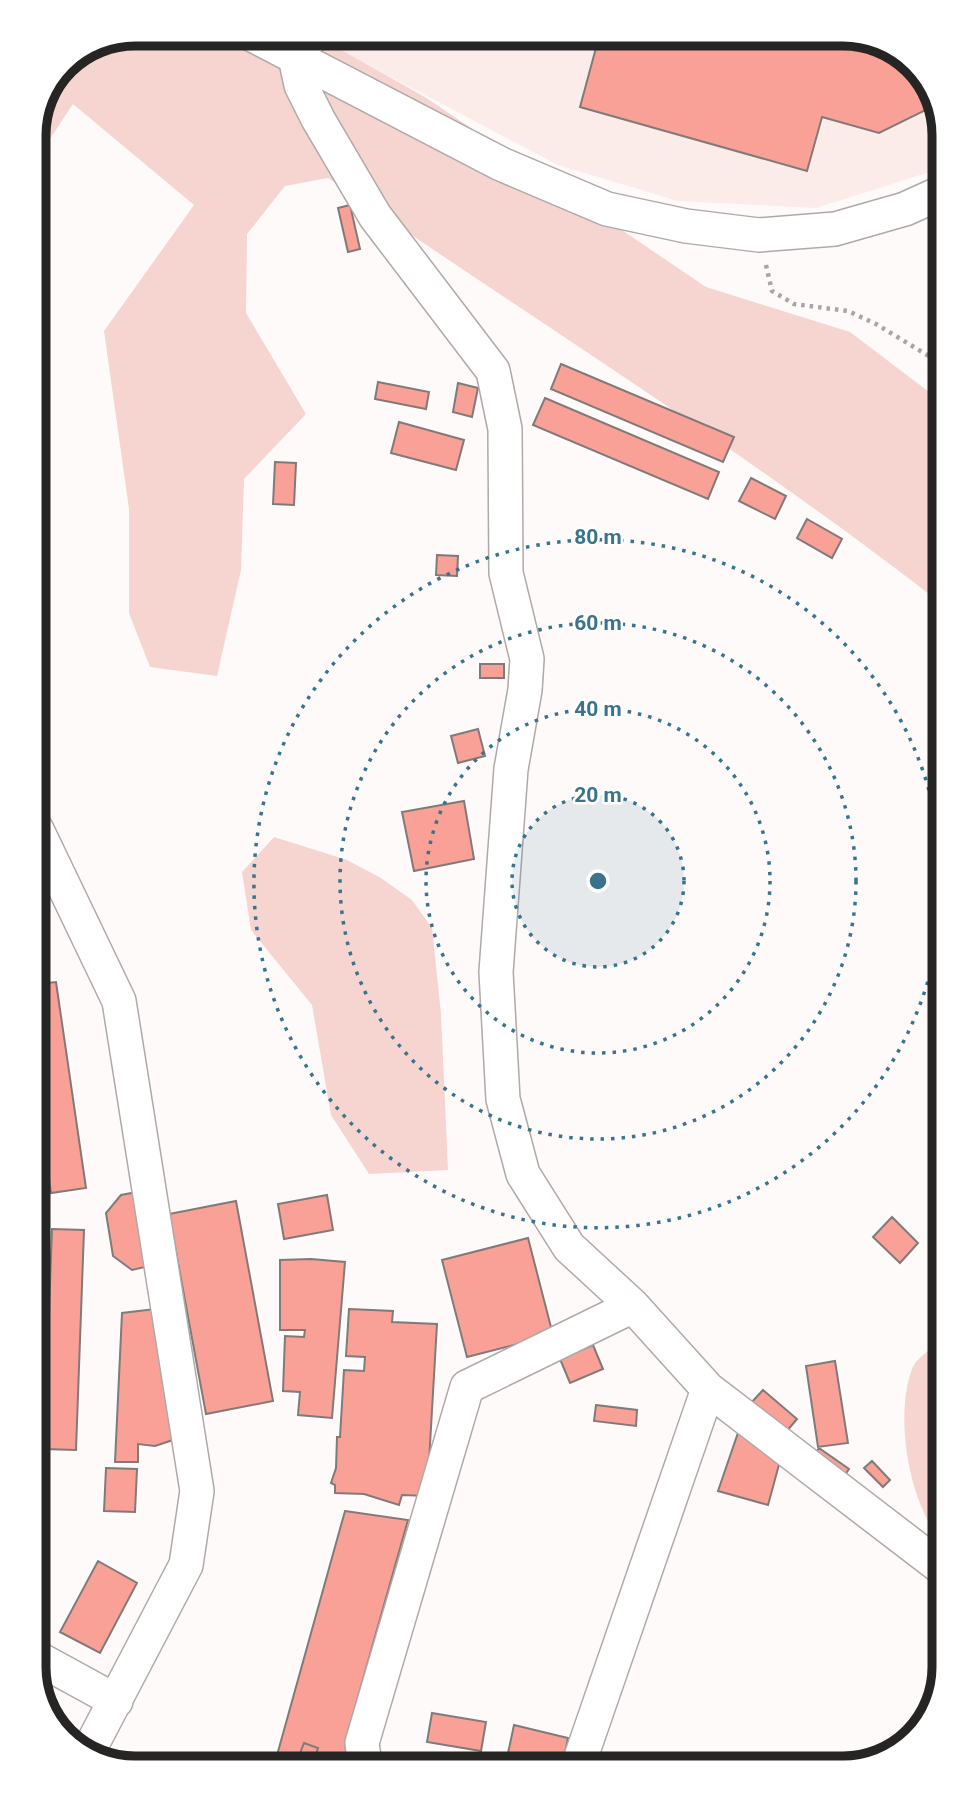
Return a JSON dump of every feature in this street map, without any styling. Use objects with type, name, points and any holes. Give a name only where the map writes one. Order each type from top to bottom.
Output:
[{"type":"street","points":[[274,46],[501,164],[607,209],[686,226],[759,235],[835,229],[905,209],[932,197]]},
{"type":"street","points":[[295,57],[301,85],[318,119],[375,216],[493,371],[505,429],[506,573],[527,659],[525,690],[511,769],[497,958],[503,1098],[523,1174],[569,1247],[633,1306],[708,1389],[932,1561]]},
{"type":"street","points":[[46,849],[119,1001],[197,1491],[187,1565],[92,1744]]},
{"type":"street","points":[[364,1755],[362,1743],[467,1387],[633,1306]]},
{"type":"street","points":[[582,1756],[708,1389]]},
{"type":"street","points":[[46,1663],[116,1701]]},
{"type":"lane","points":[[295,57],[312,46]]},
{"type":"path","points":[[759,235],[772,291],[794,304],[848,311],[876,324],[932,358]]},
{"type":"shaded area","points":[[123,46],[334,46],[425,97],[706,287],[850,332],[932,394],[932,596],[713,438],[328,178],[285,186],[247,234],[246,313],[306,414],[244,479],[241,570],[217,676],[150,667],[129,613],[129,509],[104,331],[194,205],[73,104],[46,145],[49,111],[64,80],[90,57],[106,50]]},
{"type":"shaded area","points":[[332,46],[860,47],[878,53],[910,77],[925,100],[932,134],[932,171],[816,208],[678,201],[558,165]]},
{"type":"shaded area","points":[[274,837],[347,860],[381,878],[412,900],[432,928],[441,1014],[448,1170],[369,1174],[331,1115],[312,1005],[251,930],[242,872]]},
{"type":"shaded area","points":[[932,1348],[932,1528],[921,1507],[914,1484],[905,1435],[907,1389],[912,1369]]},
{"type":"building","points":[[596,46],[849,46],[871,50],[901,67],[920,90],[928,109],[879,133],[822,117],[807,171],[580,107]]},
{"type":"building","points":[[350,205],[360,249],[348,252],[338,208]]},
{"type":"building","points":[[561,364],[734,437],[723,462],[551,389]]},
{"type":"building","points":[[378,382],[429,392],[426,409],[375,399]]},
{"type":"building","points":[[458,383],[478,388],[472,417],[453,412]]},
{"type":"building","points":[[545,398],[719,472],[708,499],[533,425]]},
{"type":"building","points":[[399,422],[464,440],[456,470],[391,453]]},
{"type":"building","points":[[275,462],[296,463],[294,505],[273,504]]},
{"type":"building","points":[[751,478],[786,496],[775,519],[739,501]]},
{"type":"building","points":[[807,519],[842,539],[832,558],[797,538]]},
{"type":"building","points":[[437,555],[458,556],[457,576],[436,575]]},
{"type":"building","points":[[480,664],[504,664],[504,678],[480,678]]},
{"type":"building","points":[[478,729],[485,756],[458,763],[451,736]]},
{"type":"building","points":[[464,801],[474,859],[414,871],[402,812]]},
{"type":"building","points":[[56,982],[86,1188],[51,1193],[46,1160],[46,983]]},
{"type":"building","points":[[137,1192],[149,1266],[132,1270],[113,1256],[106,1213],[121,1195]]},
{"type":"building","points":[[327,1195],[333,1230],[284,1239],[278,1204]]},
{"type":"building","points":[[236,1201],[273,1401],[206,1414],[169,1214]]},
{"type":"building","points":[[892,1217],[918,1243],[900,1263],[873,1237]]},
{"type":"building","points":[[52,1229],[84,1230],[76,1450],[46,1449]]},
{"type":"building","points":[[528,1238],[553,1335],[467,1357],[442,1260]]},
{"type":"building","points":[[280,1260],[345,1262],[332,1418],[298,1415],[300,1392],[283,1391],[285,1336],[304,1337],[305,1330],[280,1330]]},
{"type":"building","points":[[155,1309],[179,1438],[155,1446],[138,1444],[138,1462],[115,1462],[122,1313]]},
{"type":"building","points":[[349,1309],[393,1311],[392,1322],[437,1324],[427,1496],[402,1495],[399,1505],[364,1494],[335,1493],[335,1485],[331,1483],[336,1468],[337,1437],[340,1437],[344,1370],[364,1371],[365,1357],[346,1356]]},
{"type":"building","points":[[593,1345],[603,1369],[570,1383],[560,1359]]},
{"type":"building","points":[[835,1361],[848,1443],[818,1447],[806,1366]]},
{"type":"building","points":[[763,1390],[797,1419],[786,1432],[751,1403]]},
{"type":"building","points":[[596,1405],[637,1410],[636,1426],[594,1421]]},
{"type":"building","points":[[739,1430],[780,1461],[768,1505],[718,1491]]},
{"type":"building","points":[[819,1448],[849,1469],[840,1482],[810,1460]]},
{"type":"building","points":[[872,1461],[890,1480],[883,1487],[864,1468]]},
{"type":"building","points":[[106,1468],[137,1469],[135,1512],[104,1511]]},
{"type":"building","points":[[345,1511],[408,1520],[345,1743],[347,1755],[277,1755]]},
{"type":"building","points":[[98,1561],[137,1583],[100,1653],[60,1632]]},
{"type":"building","points":[[432,1713],[486,1722],[481,1751],[427,1742]]},
{"type":"building","points":[[514,1725],[568,1738],[564,1756],[508,1756]]},
{"type":"building","points":[[304,1743],[318,1748],[316,1755],[299,1755]]}]
